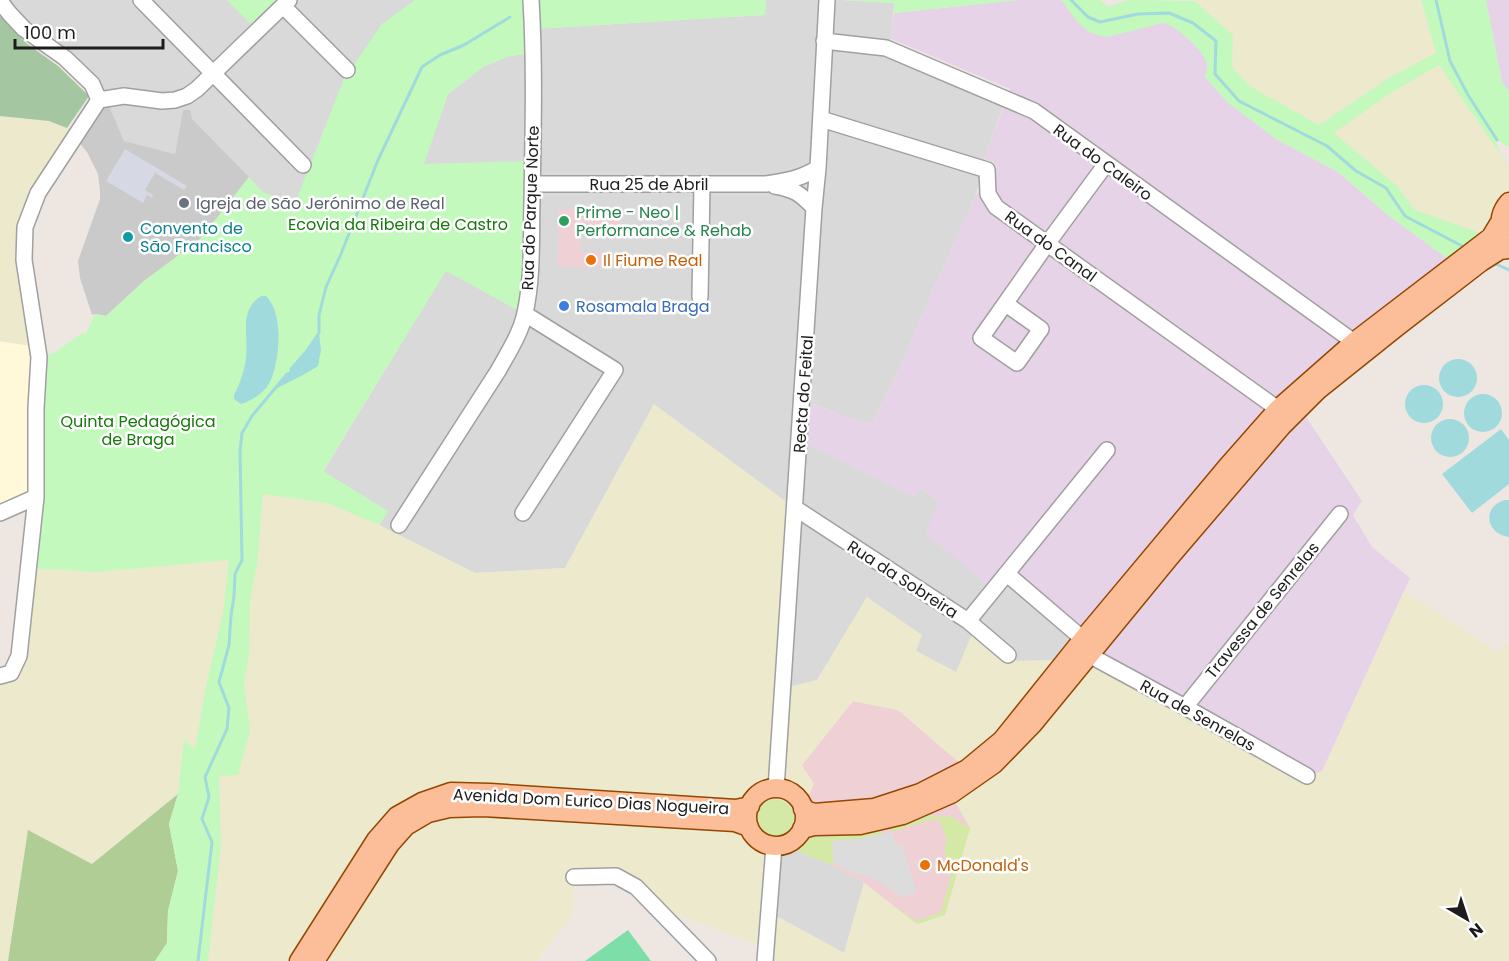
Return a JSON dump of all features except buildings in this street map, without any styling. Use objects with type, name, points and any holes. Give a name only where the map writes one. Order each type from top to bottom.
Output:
[{"type":"main road","points":[[802,829],[814,826],[860,825],[903,815],[951,794],[994,764],[1032,725],[1086,647],[1226,468],[1278,409],[1354,342],[1491,237],[1509,202]]},
{"type":"main road","points":[[1500,222],[1504,236],[1509,243]]},
{"type":"main road","points":[[803,809],[814,813],[874,808],[920,793],[967,769],[1002,740],[1282,426],[1318,390],[1481,262],[1500,250],[1509,249]]},
{"type":"main road","points":[[776,789],[793,794],[805,815],[802,829],[791,842],[774,846],[759,840],[753,834],[749,827],[748,813],[754,799],[760,793],[776,789]]},
{"type":"main road","name":"Avenida Dom Eurico Dias Nogueira","points":[[299,961],[376,840],[397,816],[422,802],[451,792],[736,809],[750,806]]},
{"type":"main road","name":"Avenida Dom Eurico Dias Nogueira","points":[[315,961],[390,844],[406,826],[428,813],[449,808],[483,807],[735,822],[749,827]]},
{"type":"street","points":[[141,0],[303,165]]},
{"type":"street","name":"Rua do Parque Norte","points":[[399,525],[498,371],[512,346],[525,314],[529,281],[532,184],[533,30],[531,0]]},
{"type":"street","name":"Recta do Feital","points":[[776,789],[818,168],[827,0]]},
{"type":"street","points":[[0,1],[24,29],[65,58],[92,84],[99,100]]},
{"type":"street","points":[[5,674],[19,656],[36,497],[36,408],[39,357],[24,260],[25,227],[38,193],[99,100],[124,96],[162,101],[187,96],[286,3],[347,70]]},
{"type":"street","name":"Rua do Caleiro","points":[[824,41],[886,48],[1034,111],[1354,342]]},
{"type":"street","name":"Rua do Canal","points":[[821,119],[987,170],[988,194],[996,207],[1278,409]]},
{"type":"street","points":[[1006,304],[1106,164]]},
{"type":"street","name":"Rua 25 de Abril","points":[[532,184],[766,184],[806,176],[818,168]]},
{"type":"street","name":"Rua 25 de Abril","points":[[766,184],[791,189],[804,197],[814,208]]},
{"type":"street","points":[[700,297],[702,185]]},
{"type":"street","points":[[523,513],[615,370],[525,314]]},
{"type":"street","name":"Rua da Sobreira","points":[[795,508],[968,621],[1107,450]]},
{"type":"street","points":[[0,513],[36,497]]},
{"type":"street","name":"Travessa de Senrelas","points":[[1185,707],[1340,514]]},
{"type":"street","points":[[1007,574],[1086,647]]},
{"type":"street","points":[[968,621],[1008,655]]},
{"type":"street","name":"Rua de Senrelas","points":[[1086,647],[1185,707],[1307,776]]},
{"type":"street","points":[[765,961],[774,846]]},
{"type":"street","points":[[574,878],[616,876],[636,887],[708,961]]},
{"type":"shaded area","points":[[0,0],[415,0],[293,207],[263,192],[183,111],[175,154],[124,141],[106,100]]},
{"type":"shaded area","points":[[766,0],[894,3],[891,39],[887,47],[1006,98],[984,159],[976,195],[899,370],[873,422],[861,423],[803,400],[913,497],[922,488],[939,502],[1007,574],[1083,639],[1066,660],[1010,661],[968,622],[972,635],[956,672],[916,651],[867,597],[817,680],[783,689],[654,404],[565,568],[475,573],[379,525],[388,511],[323,472],[446,270],[524,314],[423,164],[448,94],[483,67],[509,56],[533,53],[533,29],[765,15]]},
{"type":"shaded area","points":[[1019,0],[1060,0],[1169,24],[1204,54],[1208,66],[1276,139],[1338,172],[1388,215],[1455,264],[1083,639],[1007,574],[994,590],[925,533],[939,502],[922,488],[913,497],[800,440],[802,400],[861,423],[873,422],[899,370],[976,195],[997,167],[993,162],[984,159],[1010,89],[891,39],[894,13]]},
{"type":"shaded area","points":[[1195,0],[1421,0],[1436,53],[1390,77],[1319,125],[1251,87],[1232,67],[1233,35]]},
{"type":"shaded area","points":[[1486,0],[1509,0],[1509,91],[1502,83]]},
{"type":"shaded area","points":[[1439,65],[1509,167],[1509,202],[1491,237],[1415,210],[1397,186],[1333,133],[1392,92]]},
{"type":"shaded area","points":[[106,99],[124,141],[175,154],[183,110],[190,110],[192,119],[249,177],[201,239],[144,281],[106,316],[92,315],[80,278],[78,261],[100,199],[100,191],[98,174],[87,152],[75,137]]},
{"type":"shaded area","points":[[0,116],[49,121],[77,135],[25,227],[38,347],[0,341]]},
{"type":"shaded area","points":[[125,149],[187,186],[184,190],[155,173],[145,190],[153,195],[152,198],[147,195],[143,203],[106,181]]},
{"type":"shaded area","points":[[558,209],[620,209],[620,231],[580,231],[580,252],[609,252],[609,267],[558,267]]},
{"type":"shaded area","points":[[0,341],[38,347],[36,497],[0,513]]},
{"type":"shaded area","points":[[654,404],[795,508],[784,688],[817,680],[867,597],[922,635],[916,651],[956,672],[972,635],[968,621],[1010,661],[1066,660],[967,769],[898,710],[853,701],[802,765],[814,784],[803,809],[793,794],[776,789],[760,793],[750,806],[422,802],[299,961],[208,961],[221,846],[219,776],[250,731],[244,682],[249,656],[250,600],[257,564],[263,494],[327,503],[379,525],[475,573],[565,568]]},
{"type":"shaded area","points":[[1300,408],[1362,501],[1353,515],[1372,547],[1410,578],[1322,772],[1307,776],[1089,655]]},
{"type":"shaded area","points":[[229,559],[223,613],[206,686],[195,750],[184,740],[178,794],[92,864],[28,830],[8,961],[0,961],[0,676],[11,673],[28,568],[96,572]]},
{"type":"shaded area","points":[[1404,591],[1497,652],[1509,643],[1509,961],[765,961],[766,948],[673,913],[667,920],[616,876],[575,878],[572,916],[536,961],[315,961],[390,844],[428,813],[735,822],[759,840],[774,846],[769,912],[844,953],[864,883],[917,924],[945,915],[970,828],[951,794],[1089,655],[1307,776],[1322,771]]},
{"type":"shaded area","points":[[853,701],[898,710],[967,769],[920,793],[803,809],[802,765]]},
{"type":"shaded area","points":[[951,794],[970,828],[945,915],[917,924],[864,883],[828,863],[799,852],[802,829]]},
{"type":"shaded area","points":[[802,829],[799,852],[828,863],[864,883],[844,953],[769,912],[774,846],[791,842]]},
{"type":"shaded area","points":[[892,832],[896,845],[902,844],[917,893],[903,897],[870,877],[852,873],[833,862],[832,841],[858,839]]},
{"type":"green space","points":[[227,0],[276,0],[251,24]]},
{"type":"green space","points":[[415,0],[766,0],[765,15],[533,29],[533,53],[509,56],[483,67],[448,94],[424,164],[532,161],[525,314],[446,271],[323,471],[388,511],[379,525],[327,503],[263,494],[257,564],[250,600],[249,656],[244,682],[250,731],[238,775],[219,776],[221,845],[208,961],[155,961],[167,943],[168,911],[178,871],[169,824],[178,794],[184,740],[195,749],[206,686],[223,613],[229,560],[96,572],[28,568],[39,357],[54,353],[82,333],[85,335],[95,314],[106,316],[144,281],[200,239],[249,177],[263,192],[294,206],[344,79],[382,24]]},
{"type":"green space","points":[[842,0],[1019,0],[894,13],[894,3]]},
{"type":"green space","points":[[1060,0],[1100,0],[1108,7],[1129,0],[1195,1],[1233,35],[1232,67],[1251,87],[1319,125],[1390,77],[1436,53],[1421,0],[1486,0],[1502,83],[1509,91],[1509,148],[1495,138],[1499,151],[1509,167],[1439,65],[1392,92],[1334,133],[1397,186],[1415,210],[1491,237],[1455,264],[1388,215],[1338,172],[1276,139],[1227,102],[1205,77],[1207,63],[1200,52],[1175,28],[1163,23],[1107,37],[1086,29]]},
{"type":"green space","points":[[0,16],[26,43],[58,66],[89,96],[67,128],[49,121],[0,116]]},
{"type":"green space","points":[[178,794],[169,824],[178,871],[168,911],[167,943],[155,961],[8,961],[28,830],[92,864]]},
{"type":"green space","points":[[775,799],[788,805],[794,818],[788,831],[775,837],[762,831],[756,818],[762,805]]},
{"type":"green space","points":[[928,814],[938,817],[950,816],[970,828],[945,915],[917,924],[895,907],[917,921],[941,912],[951,877],[944,850],[947,841],[940,821],[933,819],[892,832],[890,827]]},
{"type":"green space","points":[[881,829],[882,834],[858,839],[833,862],[834,866],[799,852],[800,843],[809,837]]},
{"type":"green space","points":[[628,930],[651,961],[585,961]]},
{"type":"water","points":[[261,296],[266,296],[276,314],[278,350],[276,362],[270,382],[262,393],[241,404],[234,399],[234,395],[242,377],[246,358],[247,316],[249,309]]},
{"type":"water","points":[[319,333],[321,350],[318,366],[272,391],[306,352]]},
{"type":"water","points":[[1458,359],[1471,365],[1477,378],[1471,391],[1458,397],[1445,391],[1439,378],[1445,365]]},
{"type":"water","points":[[1424,385],[1437,391],[1443,404],[1437,417],[1424,423],[1411,417],[1405,404],[1411,391]]},
{"type":"water","points":[[1483,394],[1496,400],[1502,413],[1496,426],[1483,432],[1470,426],[1464,413],[1470,400]]},
{"type":"water","points":[[1450,419],[1463,425],[1469,438],[1463,451],[1450,457],[1437,451],[1431,438],[1437,425]]},
{"type":"water","points":[[1501,429],[1509,440],[1509,484],[1472,513],[1442,474]]},
{"type":"water","points":[[1509,500],[1509,537],[1495,531],[1489,520],[1493,508]]},
{"type":"waterway","points":[[1071,0],[1088,17],[1100,22],[1138,14],[1169,13],[1193,23],[1216,41],[1215,74],[1239,101],[1327,146],[1356,171],[1386,188],[1405,216],[1462,246]]},
{"type":"waterway","points":[[1436,0],[1450,61],[1468,95],[1497,140]]},
{"type":"waterway","points":[[291,369],[319,333],[319,315],[326,287],[378,160],[422,67],[510,17]]},
{"type":"waterway","points":[[1496,264],[1509,270]]},
{"type":"waterway","points":[[198,961],[212,842],[202,819],[209,797],[205,777],[227,729],[229,708],[219,682],[229,645],[235,574],[242,560],[240,451],[242,433],[252,416],[287,374]]},
{"type":"place","name":"Igreja de São Jerónimo de Real","points":[[184,203]]},
{"type":"place","name":"Prime - Neo | Performance & Rehab","points":[[564,221]]},
{"type":"place","name":"Convento de São Francisco","points":[[128,237]]},
{"type":"place","name":"Il Fiume Real","points":[[591,260]]},
{"type":"place","name":"Rosamala Braga","points":[[564,306]]},
{"type":"place","name":"McDonald's","points":[[925,865]]},
{"type":"park label","name":"Ecovia da Ribeira de Castro","points":[[398,224]]},
{"type":"park label","name":"Quinta Pedagógica de Braga","points":[[138,430]]}]
